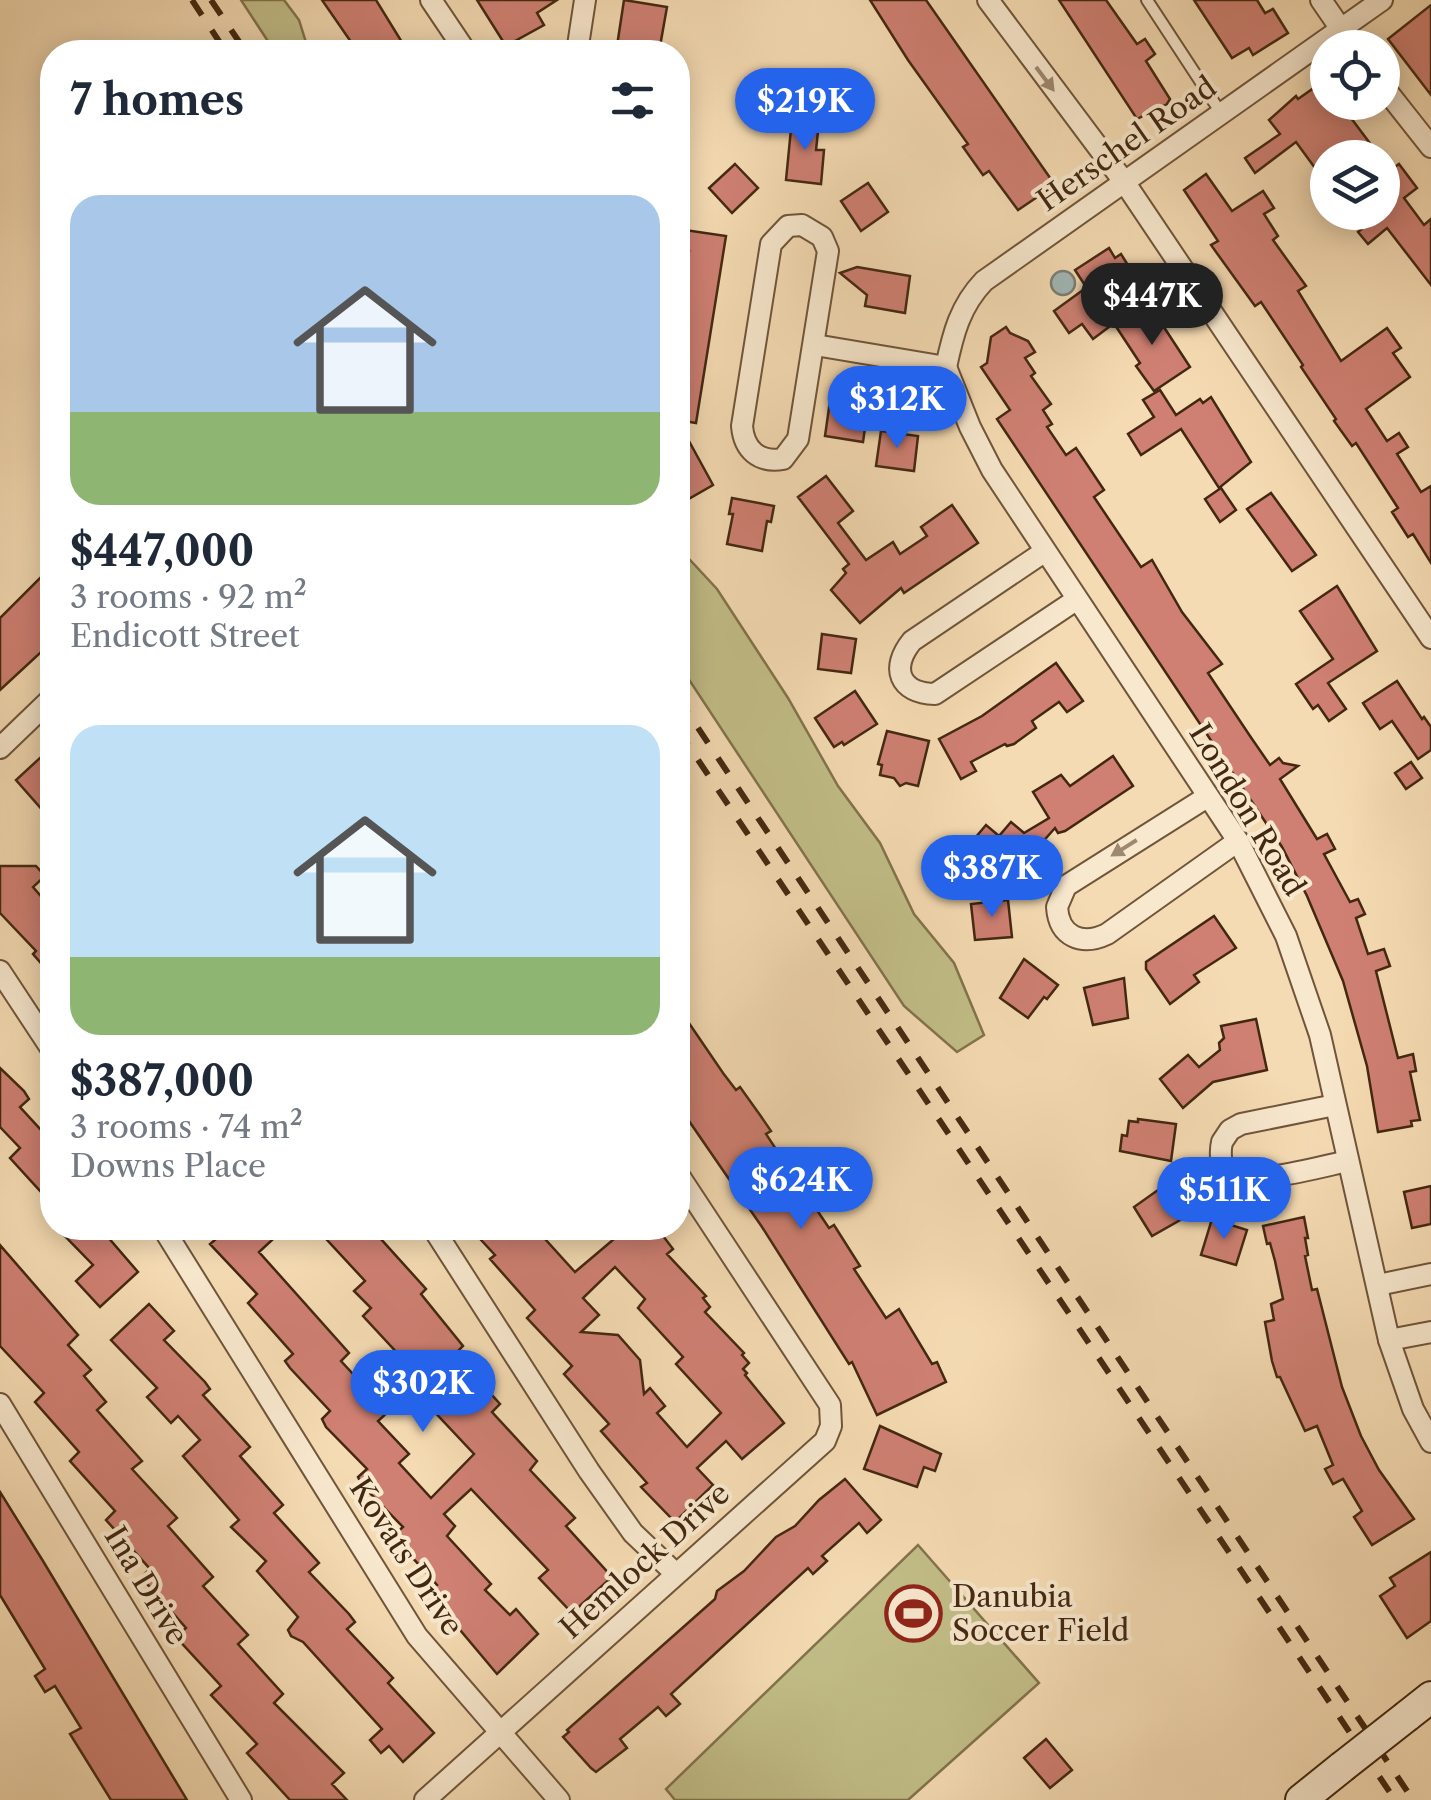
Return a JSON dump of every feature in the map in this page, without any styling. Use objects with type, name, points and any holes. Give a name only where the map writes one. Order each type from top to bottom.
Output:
[{"type":"street","points":[[431,0],[458,40]]},
{"type":"street","points":[[579,40],[585,0]]},
{"type":"street","points":[[988,0],[1125,184],[1431,638]]},
{"type":"street","points":[[1320,0],[1340,30]]},
{"type":"street","name":"Herschel Road","points":[[1340,30],[1382,0]]},
{"type":"street","name":"Herschel Road","points":[[946,367],[968,297],[984,282],[1310,51]]},
{"type":"street","points":[[1400,108],[1431,147]]},
{"type":"street","points":[[788,226],[812,228],[822,237],[828,252],[815,345],[798,438],[783,459],[761,458],[744,439],[742,426],[771,244],[788,226]]},
{"type":"street","points":[[815,345],[946,367]]},
{"type":"street","name":"London Road","points":[[946,367],[992,470],[1238,842],[1264,888],[1304,983],[1320,1036],[1389,1340],[1407,1396],[1431,1442]]},
{"type":"street","points":[[1044,552],[912,642],[902,653],[899,670],[906,685],[919,694],[935,694],[1076,600]]},
{"type":"street","points":[[0,748],[40,710]]},
{"type":"street","points":[[1207,797],[1066,886],[1058,898],[1059,923],[1072,937],[1097,938],[1238,842]]},
{"type":"street","points":[[0,972],[40,1032]]},
{"type":"street","points":[[1335,1105],[1235,1126],[1222,1142],[1222,1160],[1228,1174],[1251,1180],[1348,1161]]},
{"type":"street","name":"Hemlock Drive","points":[[425,1800],[825,1441],[831,1426],[830,1405],[690,1192]]},
{"type":"street","name":"Kovats Drive","points":[[170,1240],[418,1636],[558,1800]]},
{"type":"street","points":[[441,1240],[589,1471],[633,1533],[674,1573]]},
{"type":"street","points":[[1378,1285],[1431,1274]]},
{"type":"street","points":[[1389,1340],[1431,1332]]},
{"type":"street","name":"Ina Drive","points":[[0,1404],[241,1800]]},
{"type":"street","points":[[1300,1800],[1431,1697]]},
{"type":"lane","points":[[1147,0],[1222,114]]},
{"type":"shaded area","points":[[241,0],[284,0],[299,20],[305,40],[267,40]]},
{"type":"shaded area","points":[[690,560],[717,589],[788,698],[838,786],[880,843],[914,914],[954,963],[984,1035],[957,1052],[904,1006],[690,681]]},
{"type":"shaded area","name":"Danubia Soccer Field","points":[[918,1545],[1039,1683],[908,1800],[675,1800],[666,1789]]},
{"type":"water","points":[[1063,271],[1072,274],[1072,292],[1063,295],[1054,292],[1051,283],[1054,274]]},
{"type":"building","points":[[322,0],[376,0],[401,40],[350,40]]},
{"type":"building","points":[[477,0],[557,0],[537,13],[544,25],[517,40],[502,40]]},
{"type":"building","points":[[624,0],[667,7],[661,40],[618,40]]},
{"type":"building","points":[[870,0],[926,0],[1055,185],[1018,210],[989,171],[983,175],[963,147],[968,144]]},
{"type":"building","points":[[1059,0],[1106,0],[1137,44],[1145,39],[1155,54],[1146,61],[1170,99],[1167,104],[1137,119]]},
{"type":"building","points":[[1194,0],[1257,0],[1265,13],[1273,9],[1288,33],[1253,55],[1249,48],[1232,58]]},
{"type":"building","points":[[1431,5],[1431,95],[1400,55],[1399,30]]},
{"type":"building","points":[[1310,91],[1310,120],[1352,120],[1368,140],[1310,140],[1310,161],[1296,142],[1255,173],[1245,158],[1280,134],[1269,120],[1296,96],[1298,99]]},
{"type":"building","points":[[792,119],[819,122],[816,150],[824,150],[821,184],[786,180]]},
{"type":"building","points":[[735,164],[758,188],[732,213],[709,188]]},
{"type":"building","points":[[1400,165],[1417,188],[1404,198],[1424,225],[1431,219],[1431,285],[1389,230],[1400,230]]},
{"type":"building","points":[[1206,174],[1232,211],[1263,191],[1274,208],[1264,214],[1278,236],[1273,240],[1306,286],[1298,291],[1341,361],[1387,328],[1401,348],[1393,353],[1410,377],[1366,409],[1387,441],[1399,433],[1408,447],[1397,454],[1421,492],[1431,486],[1431,563],[1413,534],[1408,537],[1392,512],[1398,508],[1356,443],[1352,446],[1334,421],[1261,302],[1255,306],[1211,245],[1218,241],[1184,190]]},
{"type":"building","points":[[868,183],[888,212],[861,231],[841,201]]},
{"type":"building","points":[[1360,230],[1385,230],[1368,244],[1358,232]]},
{"type":"building","points":[[690,231],[726,236],[696,423],[690,422]]},
{"type":"building","points":[[1109,248],[1115,258],[1121,254],[1131,270],[1092,296],[1075,270]]},
{"type":"building","points":[[857,267],[910,276],[905,313],[865,306],[867,295],[840,273]]},
{"type":"building","points":[[1083,290],[1109,327],[1093,339],[1082,324],[1069,333],[1054,311]]},
{"type":"building","points":[[1145,305],[1153,317],[1156,315],[1190,367],[1154,391],[1115,325]]},
{"type":"building","points":[[1006,327],[1028,341],[1035,352],[1025,358],[1035,373],[1031,376],[1051,404],[1043,410],[1052,424],[1047,427],[1066,455],[1076,448],[1104,490],[1094,497],[1141,567],[1152,560],[1182,612],[1222,664],[1208,673],[1270,765],[1279,758],[1283,763],[1298,766],[1280,779],[1317,839],[1327,834],[1335,849],[1324,854],[1350,902],[1358,899],[1365,914],[1356,918],[1368,954],[1384,949],[1390,966],[1376,971],[1398,1058],[1413,1054],[1416,1071],[1410,1072],[1420,1120],[1411,1121],[1412,1126],[1378,1132],[1367,1066],[1343,981],[1282,847],[997,419],[1010,410],[981,367],[987,363],[991,337]]},
{"type":"building","points":[[1160,390],[1176,415],[1200,399],[1203,403],[1211,397],[1251,462],[1219,488],[1181,429],[1141,455],[1128,434],[1154,417],[1143,400]]},
{"type":"building","points":[[830,401],[868,407],[863,442],[825,436]]},
{"type":"building","points":[[881,431],[918,436],[914,471],[876,466]]},
{"type":"building","points":[[690,443],[713,485],[690,498]]},
{"type":"building","points":[[826,476],[853,511],[838,523],[866,560],[893,542],[900,554],[927,536],[921,527],[952,505],[978,543],[904,593],[901,588],[860,623],[831,590],[849,564],[798,497]]},
{"type":"building","points":[[1221,488],[1236,510],[1220,522],[1205,499]]},
{"type":"building","points":[[1271,493],[1316,555],[1292,571],[1247,509]]},
{"type":"building","points":[[732,498],[774,506],[762,551],[727,544]]},
{"type":"building","points":[[40,578],[40,653],[0,690],[0,618]]},
{"type":"building","points":[[1337,586],[1377,651],[1328,683],[1346,709],[1329,721],[1318,705],[1313,709],[1296,684],[1333,659],[1300,611]]},
{"type":"building","points":[[822,634],[856,639],[851,673],[818,669]]},
{"type":"building","points":[[1056,663],[1083,701],[1067,712],[1059,702],[1032,721],[1036,728],[1014,744],[1005,744],[971,762],[976,771],[961,779],[939,739],[982,716]]},
{"type":"building","points":[[1397,681],[1431,727],[1431,750],[1418,759],[1392,721],[1380,729],[1363,703]]},
{"type":"building","points":[[855,691],[877,724],[834,747],[815,718]]},
{"type":"building","points":[[887,731],[929,741],[918,786],[900,786],[894,778],[880,775],[882,765],[878,764]]},
{"type":"building","points":[[1113,756],[1133,786],[1065,831],[1058,833],[1055,828],[1015,873],[975,838],[986,825],[999,836],[1011,822],[1024,833],[1049,818],[1033,792],[1061,775],[1070,786]]},
{"type":"building","points":[[40,758],[40,807],[16,780]]},
{"type":"building","points":[[1411,762],[1422,778],[1406,789],[1395,773]]},
{"type":"building","points":[[0,866],[36,866],[40,881],[33,887],[40,895],[40,962],[33,954],[36,951],[0,913]]},
{"type":"building","points":[[1008,900],[1012,937],[975,940],[971,904]]},
{"type":"building","points":[[1214,916],[1236,948],[1194,975],[1199,982],[1170,1004],[1146,969],[1146,962]]},
{"type":"building","points":[[1024,959],[1058,985],[1028,1018],[1000,998]]},
{"type":"building","points":[[1124,978],[1128,1018],[1093,1025],[1084,988]]},
{"type":"building","points":[[1256,1019],[1267,1070],[1213,1082],[1183,1108],[1160,1079],[1188,1055],[1199,1067],[1220,1050],[1219,1043],[1224,1038],[1221,1026]]},
{"type":"building","points":[[690,1025],[723,1073],[736,1090],[740,1087],[771,1131],[766,1134],[785,1163],[789,1161],[800,1176],[796,1179],[829,1228],[834,1225],[860,1266],[854,1269],[886,1318],[899,1309],[932,1364],[937,1362],[946,1382],[877,1415],[852,1362],[849,1364],[690,1122]]},
{"type":"building","points":[[0,1068],[24,1091],[29,1099],[20,1107],[40,1129],[40,1191],[10,1158],[20,1148],[0,1127]]},
{"type":"building","points":[[1129,1121],[1176,1124],[1171,1161],[1120,1151]]},
{"type":"building","points":[[1175,1178],[1196,1211],[1152,1236],[1134,1207]]},
{"type":"building","points":[[1431,1186],[1431,1224],[1412,1228],[1404,1192]]},
{"type":"building","points":[[1304,1217],[1308,1238],[1305,1256],[1312,1290],[1317,1289],[1342,1387],[1379,1470],[1414,1519],[1372,1545],[1354,1517],[1362,1511],[1343,1479],[1333,1484],[1325,1469],[1333,1465],[1317,1426],[1305,1431],[1272,1361],[1265,1322],[1274,1320],[1271,1304],[1283,1299],[1263,1226]]},
{"type":"building","points":[[1212,1219],[1247,1230],[1236,1265],[1201,1255]]},
{"type":"building","points":[[69,1240],[110,1240],[138,1272],[100,1307],[76,1281],[93,1265]]},
{"type":"building","points":[[215,1240],[272,1240],[259,1252],[349,1353],[341,1361],[388,1412],[378,1421],[409,1454],[399,1463],[431,1498],[474,1454],[429,1406],[438,1397],[363,1316],[371,1308],[354,1291],[365,1281],[327,1240],[382,1240],[426,1289],[421,1294],[463,1346],[455,1354],[500,1404],[492,1412],[537,1461],[530,1470],[575,1518],[566,1526],[612,1577],[572,1613],[539,1578],[548,1570],[471,1489],[444,1514],[455,1526],[447,1536],[491,1584],[485,1590],[510,1615],[516,1609],[538,1634],[497,1674],[429,1593],[437,1585],[393,1536],[403,1527],[358,1477],[367,1469],[326,1427],[322,1419],[330,1411],[290,1368],[285,1361],[293,1354],[248,1303],[257,1294],[210,1244]]},
{"type":"building","points":[[481,1240],[546,1240],[575,1272],[613,1240],[666,1240],[673,1249],[667,1254],[706,1296],[703,1298],[710,1307],[705,1312],[744,1353],[749,1363],[743,1369],[745,1375],[784,1423],[742,1459],[726,1441],[697,1468],[713,1485],[675,1522],[641,1487],[647,1483],[601,1431],[609,1424],[564,1374],[572,1366],[527,1318],[535,1310],[490,1259],[495,1255]],"holes":[[[615,1267],[645,1299],[638,1308],[683,1357],[676,1364],[721,1413],[687,1447],[657,1413],[665,1406],[650,1388],[644,1394],[640,1360],[618,1335],[581,1332],[599,1315],[583,1298]]]},
{"type":"building","points":[[0,1245],[78,1335],[68,1345],[91,1370],[84,1376],[106,1402],[97,1410],[142,1461],[132,1469],[177,1518],[168,1526],[213,1577],[203,1586],[248,1635],[238,1644],[283,1694],[274,1703],[344,1773],[332,1784],[347,1800],[290,1800],[247,1753],[257,1744],[211,1695],[221,1686],[176,1637],[186,1628],[141,1577],[150,1569],[106,1520],[115,1511],[70,1461],[79,1452],[35,1402],[44,1393],[0,1346]]},
{"type":"building","points":[[149,1304],[174,1331],[164,1340],[205,1382],[210,1389],[203,1395],[250,1447],[240,1456],[283,1505],[274,1513],[319,1563],[309,1572],[349,1614],[355,1622],[347,1629],[393,1678],[388,1683],[434,1733],[403,1762],[389,1746],[381,1753],[370,1740],[382,1729],[303,1642],[291,1636],[288,1630],[298,1617],[257,1571],[266,1561],[231,1527],[239,1520],[183,1456],[200,1440],[178,1416],[171,1423],[147,1397],[157,1388],[111,1340]]},
{"type":"building","points":[[880,1426],[941,1454],[935,1471],[924,1467],[917,1487],[864,1469]]},
{"type":"building","points":[[845,1479],[881,1520],[867,1533],[859,1523],[822,1556],[827,1561],[813,1574],[808,1568],[671,1694],[680,1704],[666,1716],[658,1707],[620,1739],[627,1748],[596,1772],[591,1768],[563,1737],[567,1730],[715,1599],[717,1591],[744,1571],[776,1537],[795,1526]]},
{"type":"building","points":[[0,1492],[187,1800],[111,1800],[70,1734],[81,1728],[55,1686],[45,1692],[35,1676],[45,1669],[0,1595]]},
{"type":"building","points":[[1431,1552],[1431,1621],[1407,1638],[1380,1596],[1395,1586],[1390,1578]]},
{"type":"building","points":[[1046,1739],[1072,1770],[1050,1788],[1024,1758]]},
{"type":"railway","points":[[192,0],[218,40]]},
{"type":"railway","points":[[211,0],[238,40]]},
{"type":"railway","points":[[690,716],[1413,1800]]},
{"type":"railway","points":[[690,748],[1395,1800]]},
{"type":"place","name":"Danubia Soccer Field","points":[[913,1614]]}]
